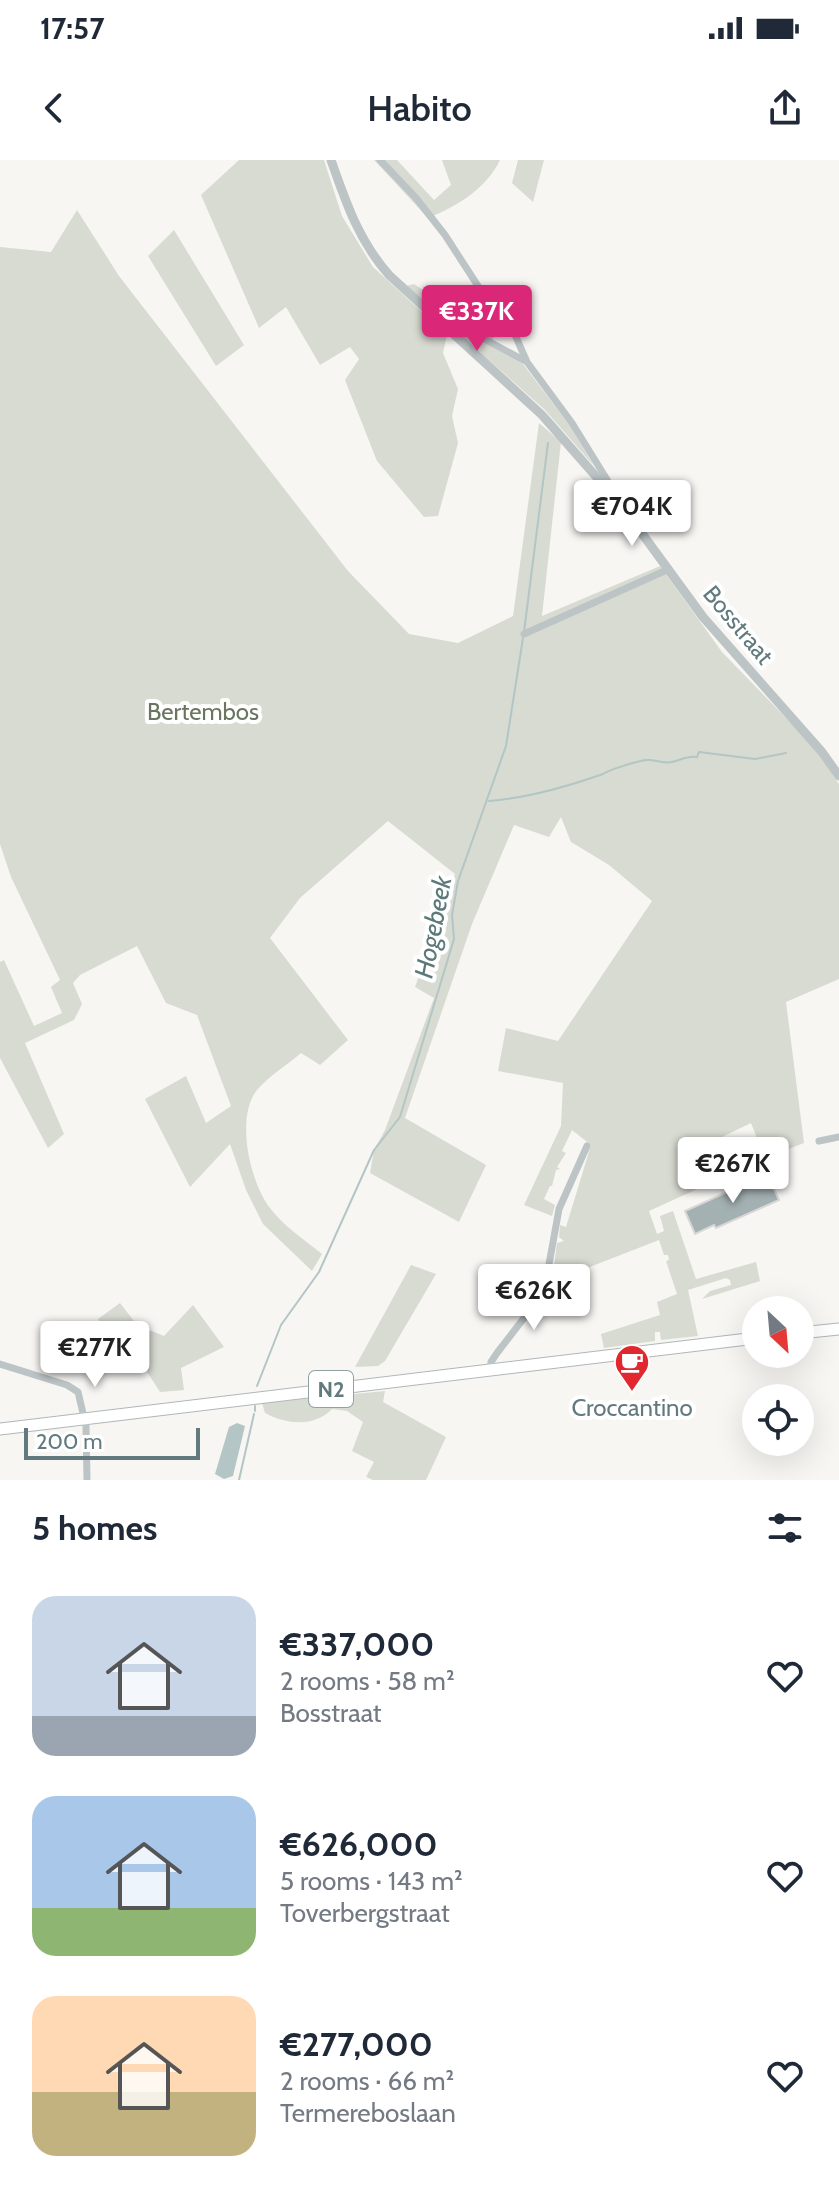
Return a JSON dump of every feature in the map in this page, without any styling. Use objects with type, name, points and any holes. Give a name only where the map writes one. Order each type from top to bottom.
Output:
[{"type":"main road","points":[[814,1332],[839,1329]]},
{"type":"main road","name":"N2","points":[[0,1429],[742,1340]]},
{"type":"street","name":"Bosstraat","points":[[331,160],[356,231],[373,258],[542,415],[622,506],[703,617],[818,746],[839,776]]},
{"type":"street","points":[[380,160],[416,198],[445,235],[489,303],[514,330],[527,362],[572,423],[616,490],[622,506]]},
{"type":"street","points":[[436,317],[447,319],[527,362]]},
{"type":"street","points":[[524,634],[669,569]]},
{"type":"street","points":[[819,1141],[839,1137]]},
{"type":"street","points":[[490,1370],[497,1353],[544,1292],[559,1209],[587,1146]]},
{"type":"street","points":[[0,1364],[74,1388],[82,1399],[85,1419],[87,1480]]},
{"type":"green space","points":[[239,160],[324,160],[342,216],[373,267],[447,335],[443,353],[458,389],[452,416],[458,443],[438,516],[424,517],[377,461],[345,380],[359,359],[350,347],[320,365],[286,307],[259,328],[201,195]]},
{"type":"green space","points":[[374,160],[397,160],[434,200],[451,185],[442,160],[500,160],[479,188],[428,218]]},
{"type":"green space","points":[[518,160],[544,160],[533,202],[512,183]]},
{"type":"green space","name":"Bertembos","points":[[77,210],[119,276],[348,571],[409,634],[458,643],[513,616],[539,423],[561,442],[542,616],[660,566],[722,652],[815,748],[839,784],[839,979],[786,1002],[804,1143],[765,1158],[751,1123],[722,1137],[737,1171],[649,1211],[657,1234],[664,1231],[660,1216],[673,1211],[696,1279],[756,1262],[760,1281],[702,1299],[710,1291],[731,1285],[730,1280],[726,1278],[688,1290],[698,1336],[661,1340],[660,1332],[655,1332],[655,1341],[604,1348],[601,1334],[660,1315],[657,1302],[677,1294],[666,1261],[669,1260],[668,1255],[664,1255],[659,1240],[559,1279],[553,1274],[557,1243],[564,1241],[559,1237],[560,1225],[566,1227],[591,1145],[572,1130],[562,1151],[566,1153],[557,1167],[560,1169],[556,1170],[552,1186],[544,1199],[555,1205],[552,1216],[524,1205],[561,1126],[563,1083],[498,1071],[506,1028],[558,1041],[652,901],[609,865],[571,842],[561,817],[549,837],[514,825],[472,924],[405,1118],[486,1165],[459,1222],[370,1173],[374,1150],[385,1130],[434,998],[415,987],[455,874],[388,821],[300,898],[270,938],[348,1040],[320,1065],[301,1053],[257,1090],[247,1117],[248,1150],[256,1183],[275,1215],[322,1254],[312,1271],[263,1224],[246,1190],[230,1144],[190,1187],[145,1099],[186,1076],[206,1123],[231,1106],[197,1015],[166,1003],[137,946],[80,975],[73,983],[82,1004],[74,1020],[25,1043],[64,1134],[48,1148],[0,1058],[0,962],[4,960],[34,1026],[62,1013],[51,987],[60,980],[11,877],[0,844],[0,247],[51,252]]},
{"type":"green space","points":[[174,230],[244,345],[216,366],[148,256]]},
{"type":"green space","points":[[414,284],[494,338],[492,340],[438,315],[406,286]]},
{"type":"green space","points":[[455,326],[523,364],[570,426],[594,466],[545,410],[453,328]]},
{"type":"green space","points":[[411,1265],[436,1274],[385,1361],[378,1366],[355,1367]]},
{"type":"green space","points":[[120,1303],[137,1325],[164,1336],[193,1305],[224,1347],[181,1368],[184,1390],[160,1392],[142,1364],[122,1362],[98,1319]]},
{"type":"green space","points":[[385,1391],[383,1402],[446,1437],[426,1480],[373,1480],[366,1477],[374,1462],[352,1451],[363,1422],[347,1411],[332,1409],[317,1419],[291,1422],[265,1413],[262,1403]]},
{"type":"shaded area","points":[[237,1423],[245,1426],[233,1476],[224,1479],[215,1474],[229,1427]]},
{"type":"building","points":[[767,1174],[779,1200],[695,1234],[685,1211]]},
{"type":"waterway","name":"Hogebeek","points":[[524,632],[548,443]]},
{"type":"waterway","name":"Hogebeek","points":[[257,1386],[281,1325],[319,1272],[374,1150],[400,1117],[454,939],[452,915],[458,881],[506,746],[523,638]]},
{"type":"waterway","points":[[489,801],[547,791],[646,760],[672,762],[697,757],[699,752],[755,759],[786,753]]},
{"type":"waterway","name":"Hogebeek","points":[[255,1406],[255,1411]]},
{"type":"waterway","name":"Hogebeek","points":[[239,1480],[254,1414]]},
{"type":"place","name":"Croccantino","points":[[632,1393]]}]
